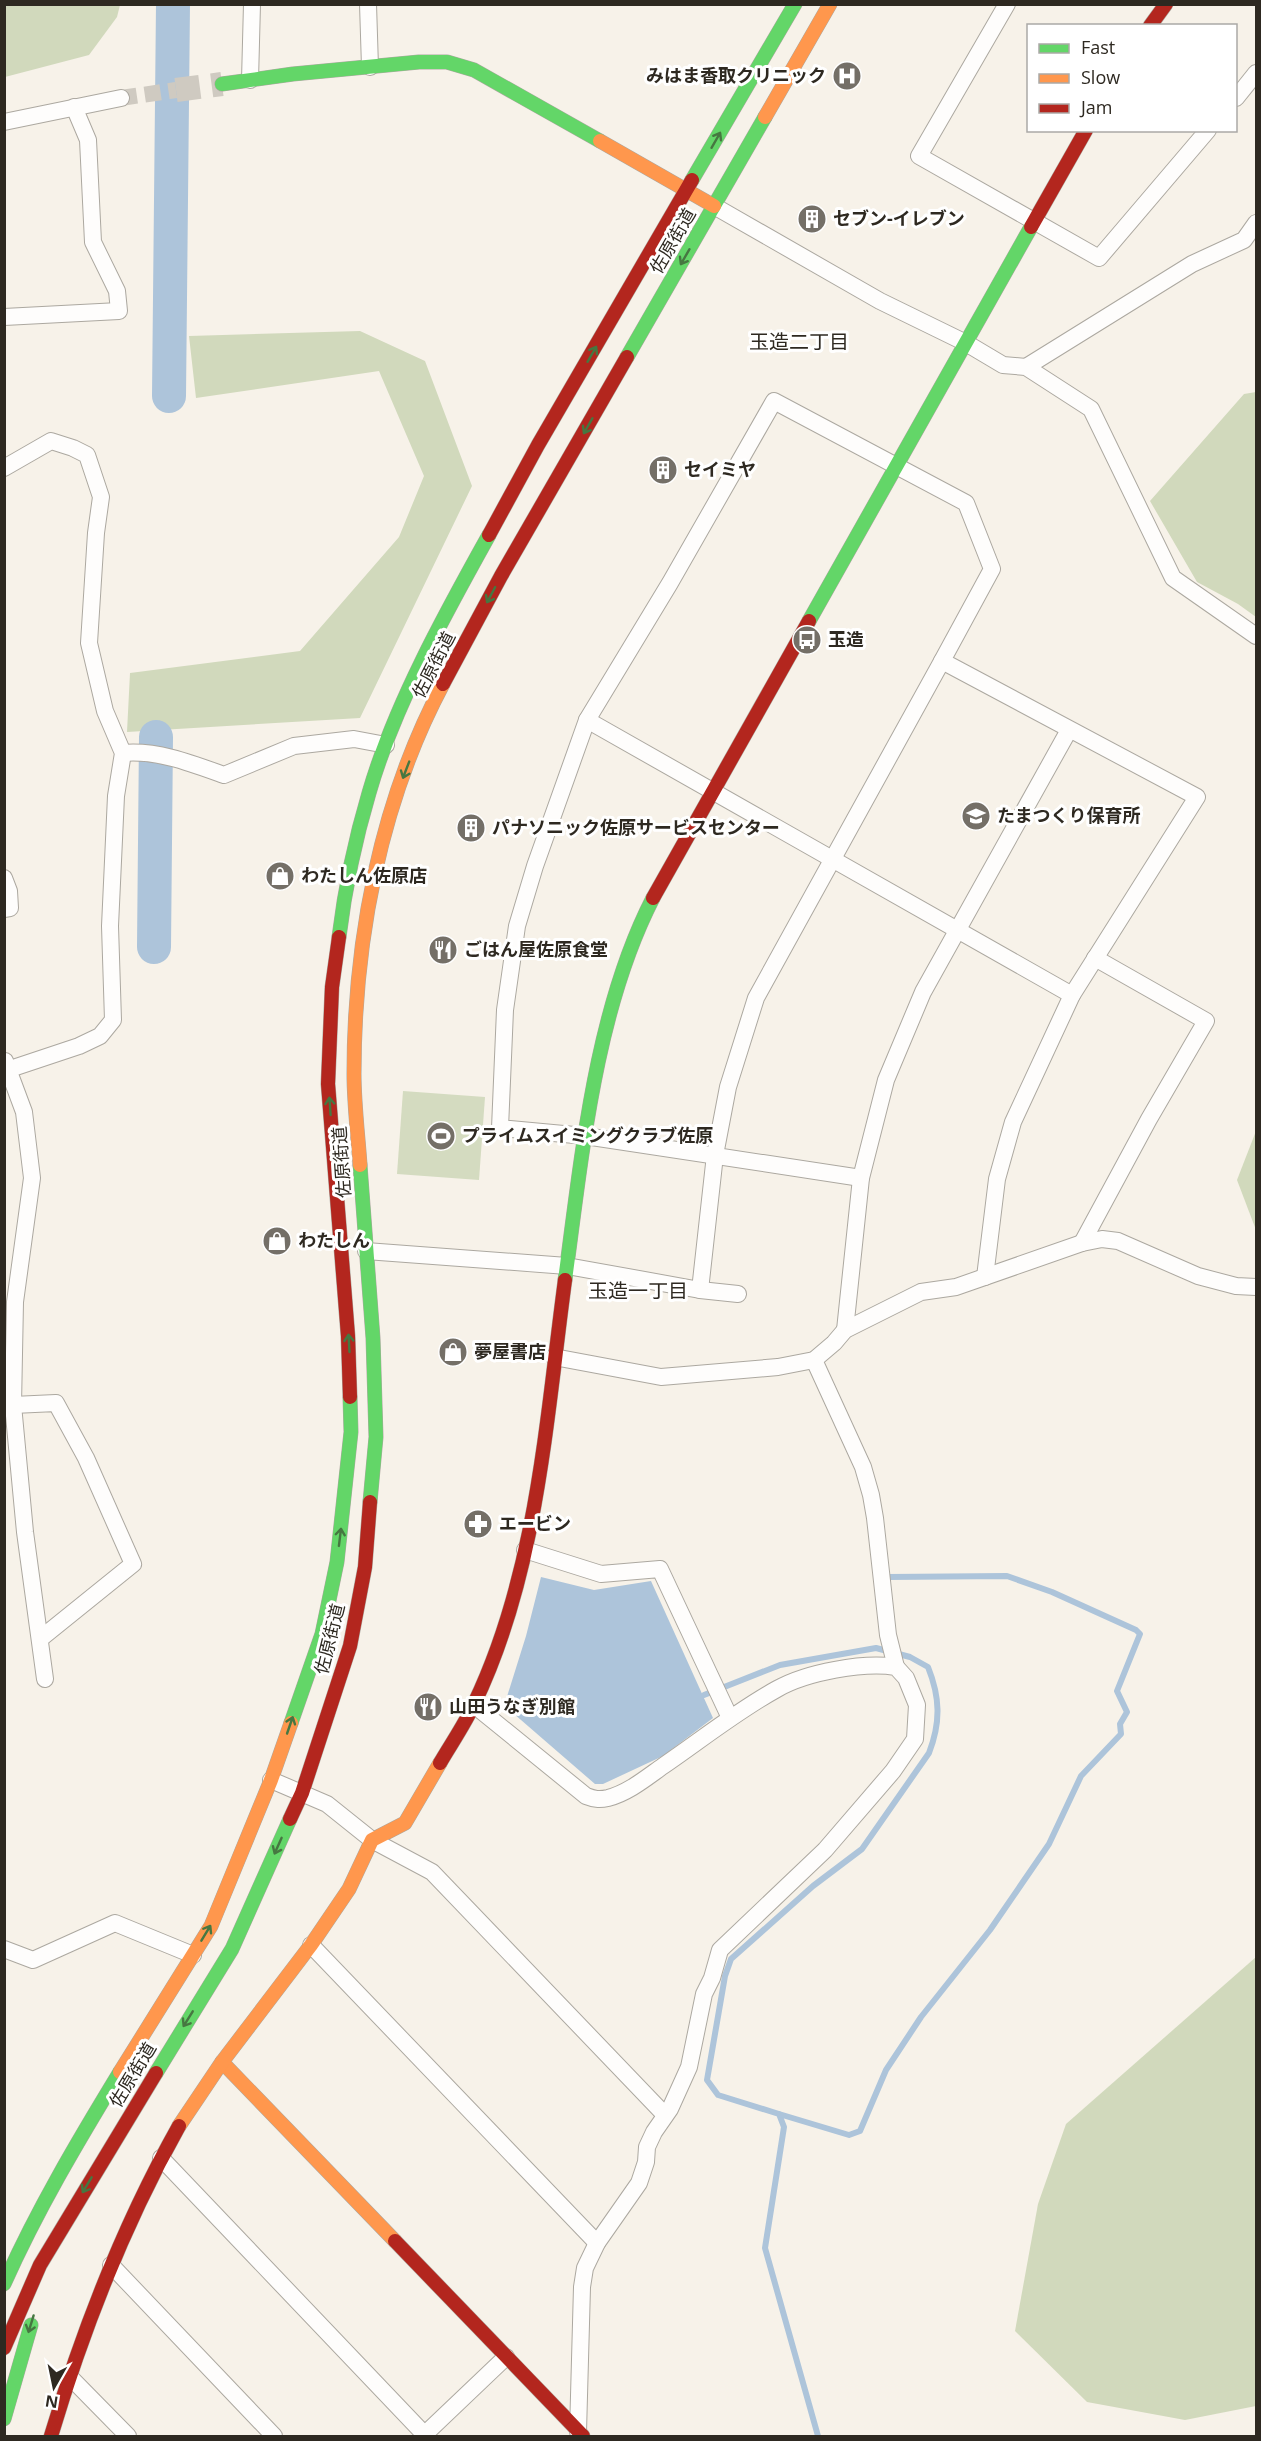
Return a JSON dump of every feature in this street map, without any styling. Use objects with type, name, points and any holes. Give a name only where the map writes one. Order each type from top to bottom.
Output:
[{"type":"main road","name":"佐原街道","points":[[4,2284],[27,2233],[55,2181],[152,2017],[211,1926],[271,1780],[322,1634],[337,1562],[347,1486],[351,1432],[349,1348],[328,1084],[331,998],[344,896],[369,792],[386,745],[415,678],[480,552],[538,445],[795,4]]},
{"type":"main road","name":"佐原街道","points":[[4,2348],[40,2265],[232,1949],[302,1793],[350,1647],[365,1567],[376,1437],[373,1338],[354,1076],[356,1000],[368,905],[395,799],[417,740],[440,690],[501,576],[830,4]]},
{"type":"main road","points":[[1151,24],[1166,4]]},
{"type":"main road","points":[[222,84],[419,62],[447,62],[474,70],[714,206]]},
{"type":"main road","points":[[51,2436],[69,2376],[111,2265],[161,2158],[183,2119],[222,2062],[311,1945],[349,1889],[372,1840],[405,1823],[474,1705],[493,1658],[525,1550],[533,1513],[585,1136],[608,1024],[628,954],[644,916],[712,792],[1085,132]]},
{"type":"main road","points":[[222,2062],[580,2434]]},
{"type":"main road","points":[[19,2222],[55,2181]]},
{"type":"main road","points":[[4,2419],[38,2302],[72,2210]]},
{"type":"street","points":[[250,80],[252,4]]},
{"type":"street","points":[[368,4],[370,67]]},
{"type":"street","points":[[1007,4],[919,156],[1100,258],[1206,132]]},
{"type":"street","points":[[1237,97],[1257,73]]},
{"type":"street","points":[[4,122],[121,98]]},
{"type":"street","points":[[4,317],[118,311],[117,291],[93,242],[88,140],[74,107]]},
{"type":"street","points":[[714,206],[880,301],[966,343],[1003,365],[1026,367],[1091,410],[1173,578],[1257,636]]},
{"type":"street","points":[[1026,367],[1192,264],[1250,242],[1257,223]]},
{"type":"street","points":[[700,1290],[715,1155],[728,1087],[756,998],[992,569],[966,503],[774,401],[670,583],[587,720],[535,866],[517,926],[505,1010],[500,1128],[585,1136],[715,1155],[861,1178]]},
{"type":"street","points":[[4,468],[51,441],[73,447],[87,455],[101,497],[96,534],[89,644],[105,711],[130,753],[116,796],[110,926],[113,1020],[100,1036],[79,1046],[7,1065],[24,1112],[32,1178],[15,1302],[13,1405],[25,1532],[45,1679]]},
{"type":"street","points":[[942,661],[1197,797],[1072,995],[1013,1122],[997,1179],[986,1277]]},
{"type":"street","points":[[587,720],[1072,995]]},
{"type":"street","points":[[845,1330],[861,1178],[886,1080],[923,992],[1069,729]]},
{"type":"street","points":[[130,753],[178,758],[224,775],[294,746],[354,739],[386,745]]},
{"type":"street","points":[[4,878],[9,891],[10,908],[4,909]]},
{"type":"street","points":[[1082,1243],[1143,1129],[1206,1022],[1095,958]]},
{"type":"street","points":[[554,1357],[661,1377],[778,1366],[814,1360],[845,1330],[921,1292],[956,1287],[1082,1243],[1102,1239],[1118,1241],[1198,1276],[1236,1286],[1257,1287]]},
{"type":"street","points":[[366,1251],[567,1266],[700,1290],[738,1294]]},
{"type":"street","points":[[580,2434],[582,2287],[585,2268],[597,2243],[639,2183],[646,2162],[647,2147],[689,2067],[704,1994],[712,1978],[720,1950],[825,1850],[893,1771],[915,1739],[917,1705],[906,1678],[897,1667],[888,1635],[871,1495],[863,1467],[814,1360]]},
{"type":"street","points":[[13,1405],[56,1403],[86,1458],[133,1564],[40,1639]]},
{"type":"street","points":[[525,1550],[601,1574],[660,1569],[730,1718]]},
{"type":"street","points":[[474,1705],[586,1796],[597,1800],[625,1791],[730,1718],[778,1688],[795,1681],[856,1666],[897,1667]]},
{"type":"street","points":[[271,1780],[327,1804],[372,1840],[432,1872],[665,2115]]},
{"type":"street","points":[[4,1949],[33,1960],[114,1923],[193,1955]]},
{"type":"street","points":[[311,1945],[597,2243]]},
{"type":"street","points":[[161,2158],[425,2436],[506,2357]]},
{"type":"street","points":[[111,2265],[274,2436]]},
{"type":"street","points":[[69,2376],[128,2436]]},
{"type":"green space","points":[[5,4],[120,5],[117,17],[89,55],[5,77]]},
{"type":"green space","points":[[360,331],[425,361],[472,486],[360,718],[127,732],[130,673],[300,651],[399,537],[424,476],[379,371],[196,398],[189,336]]},
{"type":"green space","points":[[1256,392],[1256,617],[1238,604],[1197,582],[1150,501],[1244,394]]},
{"type":"green space","name":"プライムスイミングクラブ佐原","points":[[403,1091],[485,1097],[479,1180],[397,1174]]},
{"type":"green space","points":[[1256,1131],[1256,1230],[1237,1180]]},
{"type":"green space","points":[[1256,1957],[1256,2406],[1185,2420],[1087,2402],[1015,2331],[1038,2204],[1066,2124]]},
{"type":"water","points":[[541,1577],[594,1590],[651,1581],[713,1718],[663,1756],[603,1784],[595,1784],[507,1708],[505,1703]]},
{"type":"waterway","points":[[169,396],[173,4]]},
{"type":"waterway","points":[[154,947],[156,737]]},
{"type":"waterway","points":[[779,2114],[849,2135],[860,2131],[886,2070],[921,2017],[990,1930],[1049,1844],[1081,1776],[1121,1734],[1120,1724],[1127,1712],[1117,1691],[1140,1634],[1136,1630],[1052,1592],[1007,1576],[888,1577]]},
{"type":"waterway","points":[[704,1695],[780,1665],[876,1648],[910,1657],[928,1667],[937,1699],[936,1731],[929,1753],[862,1849],[813,1886],[731,1959],[725,1976],[707,2080],[718,2095],[779,2114],[784,2127],[765,2248],[818,2436]]},
{"type":"tunnel","points":[[176,90],[222,84]]},
{"type":"tunnel","points":[[121,98],[176,90]]},
{"type":"traffic: fast","points":[[692,180],[795,4]]},
{"type":"traffic: fast","points":[[222,84],[293,74],[419,62],[447,62],[474,70],[600,141]]},
{"type":"traffic: fast","points":[[627,357],[765,117]]},
{"type":"traffic: fast","points":[[809,621],[1031,227]]},
{"type":"traffic: fast","points":[[339,937],[355,846],[392,727],[422,661],[489,535]]},
{"type":"traffic: fast","points":[[565,1280],[585,1134],[604,1036],[633,942],[653,898]]},
{"type":"traffic: fast","points":[[360,1165],[373,1338],[376,1437],[370,1502]]},
{"type":"traffic: fast","points":[[291,1723],[322,1634],[337,1562],[351,1432],[350,1397]]},
{"type":"traffic: fast","points":[[156,2073],[232,1949],[290,1819]]},
{"type":"traffic: fast","points":[[4,2284],[44,2203],[120,2072]]},
{"type":"traffic: fast","points":[[4,2419],[31,2325]]},
{"type":"traffic: slow","points":[[765,117],[830,4]]},
{"type":"traffic: slow","points":[[600,141],[714,206]]},
{"type":"traffic: slow","points":[[360,1165],[355,1108],[355,1024],[366,923],[387,824],[421,729],[443,684]]},
{"type":"traffic: slow","points":[[120,2072],[211,1926],[271,1780],[291,1723]]},
{"type":"traffic: slow","points":[[179,2126],[222,2062],[311,1945],[349,1889],[372,1840],[405,1823],[440,1763]]},
{"type":"traffic: slow","points":[[222,2062],[395,2241]]},
{"type":"traffic: jam","points":[[1151,24],[1166,4]]},
{"type":"traffic: jam","points":[[1031,227],[1085,132]]},
{"type":"traffic: jam","points":[[489,535],[538,445],[692,180]]},
{"type":"traffic: jam","points":[[443,684],[501,576],[627,357]]},
{"type":"traffic: jam","points":[[653,898],[809,621]]},
{"type":"traffic: jam","points":[[339,937],[332,987],[328,1084],[348,1336],[350,1397]]},
{"type":"traffic: jam","points":[[440,1763],[474,1704],[495,1654],[512,1602],[536,1496],[565,1280]]},
{"type":"traffic: jam","points":[[290,1819],[302,1793],[350,1646],[365,1567],[370,1502]]},
{"type":"traffic: jam","points":[[4,2348],[40,2265],[156,2073]]},
{"type":"traffic: jam","points":[[51,2436],[63,2396],[106,2278],[140,2201],[179,2126]]},
{"type":"traffic: jam","points":[[395,2241],[583,2436]]},
{"type":"place","name":"みはま香取クリニック","points":[[847,76]]},
{"type":"place","name":"セブン-イレブン","points":[[812,219]]},
{"type":"place","name":"セイミヤ","points":[[663,470]]},
{"type":"place","name":"玉造","points":[[807,640]]},
{"type":"place","name":"たまつくり保育所","points":[[976,816]]},
{"type":"place","name":"パナソニック佐原サービスセンター","points":[[471,828]]},
{"type":"place","name":"わたしん佐原店","points":[[280,876]]},
{"type":"place","name":"ごはん屋佐原食堂","points":[[443,950]]},
{"type":"place","name":"プライムスイミングクラブ佐原","points":[[441,1136]]},
{"type":"place","name":"わたしん","points":[[277,1241]]},
{"type":"place","name":"夢屋書店","points":[[453,1352]]},
{"type":"place","name":"エービン","points":[[478,1524]]},
{"type":"place","name":"山田うなぎ別館","points":[[428,1707]]},
{"type":"district","name":"玉造二丁目","points":[[799,342]]},
{"type":"district","name":"玉造一丁目","points":[[638,1291]]}]
